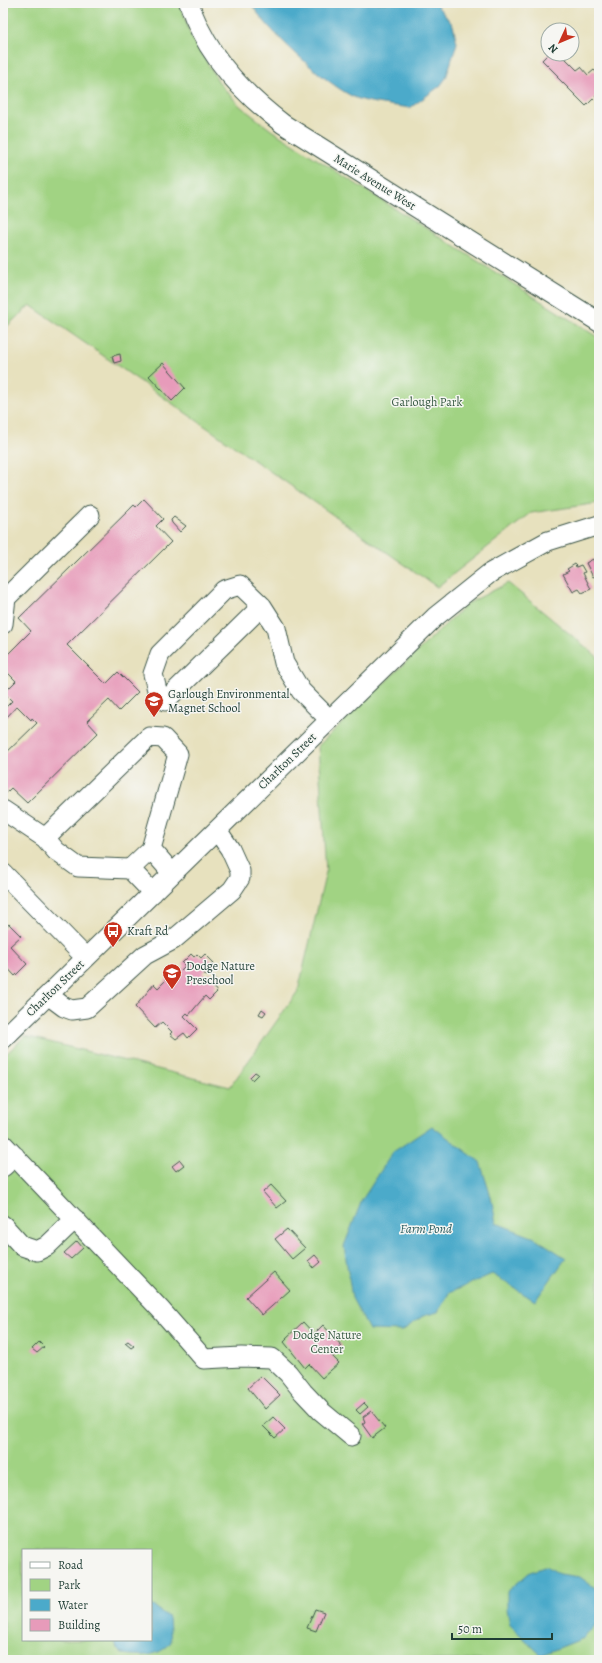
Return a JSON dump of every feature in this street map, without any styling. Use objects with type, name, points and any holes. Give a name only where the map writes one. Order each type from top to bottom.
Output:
[{"type":"street","name":"Marie Avenue West","points":[[189,3],[200,30],[217,59],[245,93],[265,111],[283,124],[599,322]]},
{"type":"street","points":[[3,624],[6,598],[90,515]]},
{"type":"street","name":"Charlton Street","points":[[3,1039],[435,617],[490,572],[548,541],[599,525]]},
{"type":"street","points":[[262,606],[165,701],[158,694],[153,674],[160,654],[224,590],[240,585],[262,606],[276,628],[284,663],[301,691],[330,720]]},
{"type":"street","points":[[45,838],[149,737],[163,738],[178,754],[151,849],[130,869]]},
{"type":"street","points":[[3,810],[45,838],[56,851],[78,867],[130,869],[153,892]]},
{"type":"street","points":[[48,995],[64,1007],[79,1010],[87,1008],[145,955],[173,940],[232,890],[240,878],[240,871],[230,849],[217,830]]},
{"type":"street","points":[[151,849],[172,873]]},
{"type":"street","points":[[3,873],[86,958]]},
{"type":"street","points":[[7,1156],[75,1219],[160,1309],[204,1359],[241,1357],[272,1358],[288,1373],[320,1411],[351,1436]]},
{"type":"street","points":[[3,1225],[22,1246],[37,1251],[47,1246],[75,1219]]},
{"type":"green space","name":"Garlough Park","points":[[3,3],[180,3],[190,34],[220,84],[240,106],[271,130],[599,338],[599,503],[531,513],[437,587],[30,305],[3,330]]},
{"type":"green space","name":"Dodge Nature Center","points":[[508,583],[599,658],[599,1660],[3,1660],[3,1057],[25,1036],[230,1087],[298,991],[326,872],[318,746],[467,604]]},
{"type":"water","points":[[251,3],[435,3],[453,25],[457,43],[446,78],[440,86],[410,108],[376,103],[356,98],[344,92],[315,70],[283,42],[258,14]]},
{"type":"water","name":"Farm Pond","points":[[432,1126],[480,1162],[491,1197],[496,1223],[535,1238],[566,1258],[535,1301],[492,1274],[449,1293],[438,1312],[423,1316],[402,1331],[369,1330],[352,1298],[344,1246],[362,1200],[393,1152]]},
{"type":"water","points":[[547,1566],[559,1574],[580,1577],[599,1591],[599,1621],[584,1638],[541,1655],[510,1625],[507,1609],[507,1592],[530,1572]]},
{"type":"water","points":[[152,1606],[169,1618],[171,1642],[161,1651],[149,1655],[136,1655],[122,1654],[117,1649],[115,1641],[152,1641]]},
{"type":"building","points":[[544,62],[569,62],[577,70],[581,67],[588,75],[594,70],[599,75],[599,82],[596,85],[599,89],[599,93],[586,106],[557,77],[558,76]]},
{"type":"building","points":[[120,354],[121,361],[114,363],[112,356]]},
{"type":"building","points":[[163,363],[185,388],[172,401],[149,376]]},
{"type":"building","points":[[144,499],[163,519],[156,526],[171,542],[67,645],[106,684],[118,672],[138,692],[119,711],[109,700],[87,721],[98,733],[27,803],[11,788],[3,796],[3,756],[37,723],[32,718],[31,720],[17,706],[6,718],[3,715],[3,710],[12,701],[4,693],[16,681],[3,668],[3,659],[31,631],[19,618],[134,505],[136,507]]},
{"type":"building","points":[[174,517],[186,526],[180,532],[172,523],[171,520]]},
{"type":"building","points":[[593,559],[599,574],[593,577],[586,563]]},
{"type":"building","points":[[575,564],[576,567],[581,565],[585,572],[583,573],[591,589],[582,593],[579,589],[573,592],[563,574],[569,571],[567,569]]},
{"type":"building","points":[[9,924],[21,936],[10,946],[27,964],[15,976],[3,963],[3,929]]},
{"type":"building","points":[[191,954],[194,957],[197,954],[201,958],[205,954],[214,963],[203,973],[207,976],[210,973],[216,980],[214,982],[217,985],[214,988],[217,992],[209,1000],[205,996],[189,1015],[187,1013],[184,1016],[197,1029],[188,1038],[184,1033],[176,1039],[170,1034],[172,1032],[162,1022],[155,1028],[135,1007],[154,984],[158,988],[172,974],[175,976],[185,966],[182,963]]},
{"type":"building","points":[[262,1009],[266,1012],[263,1016],[259,1014]]},
{"type":"building","points":[[255,1072],[258,1074],[252,1080],[250,1077]]},
{"type":"building","points":[[180,1160],[184,1165],[176,1171],[172,1166]]},
{"type":"building","points":[[271,1185],[286,1201],[277,1208],[263,1192]]},
{"type":"building","points":[[287,1229],[305,1248],[292,1259],[275,1239]]},
{"type":"building","points":[[77,1241],[83,1248],[71,1259],[64,1253]]},
{"type":"building","points":[[315,1255],[321,1262],[314,1268],[308,1261]]},
{"type":"building","points":[[274,1272],[290,1290],[262,1315],[246,1297]]},
{"type":"building","points":[[303,1322],[314,1334],[323,1325],[342,1346],[332,1356],[339,1363],[322,1378],[309,1364],[305,1368],[284,1342],[287,1339],[286,1338]]},
{"type":"building","points":[[128,1341],[134,1346],[131,1348],[125,1343]]},
{"type":"building","points":[[39,1342],[44,1347],[37,1353],[32,1349]]},
{"type":"building","points":[[261,1376],[280,1395],[265,1409],[248,1388]]},
{"type":"building","points":[[364,1403],[368,1407],[360,1414],[356,1410]]},
{"type":"building","points":[[371,1411],[385,1428],[372,1438],[362,1424],[365,1422],[363,1417]]},
{"type":"building","points":[[273,1417],[285,1429],[275,1438],[263,1426]]},
{"type":"building","points":[[315,1609],[324,1612],[316,1631],[307,1628]]},
{"type":"place","name":"Garlough Environmental Magnet School","points":[[154,718]]},
{"type":"place","name":"Kraft Rd","points":[[113,948]]},
{"type":"place","name":"Dodge Nature Preschool","points":[[172,990]]}]
